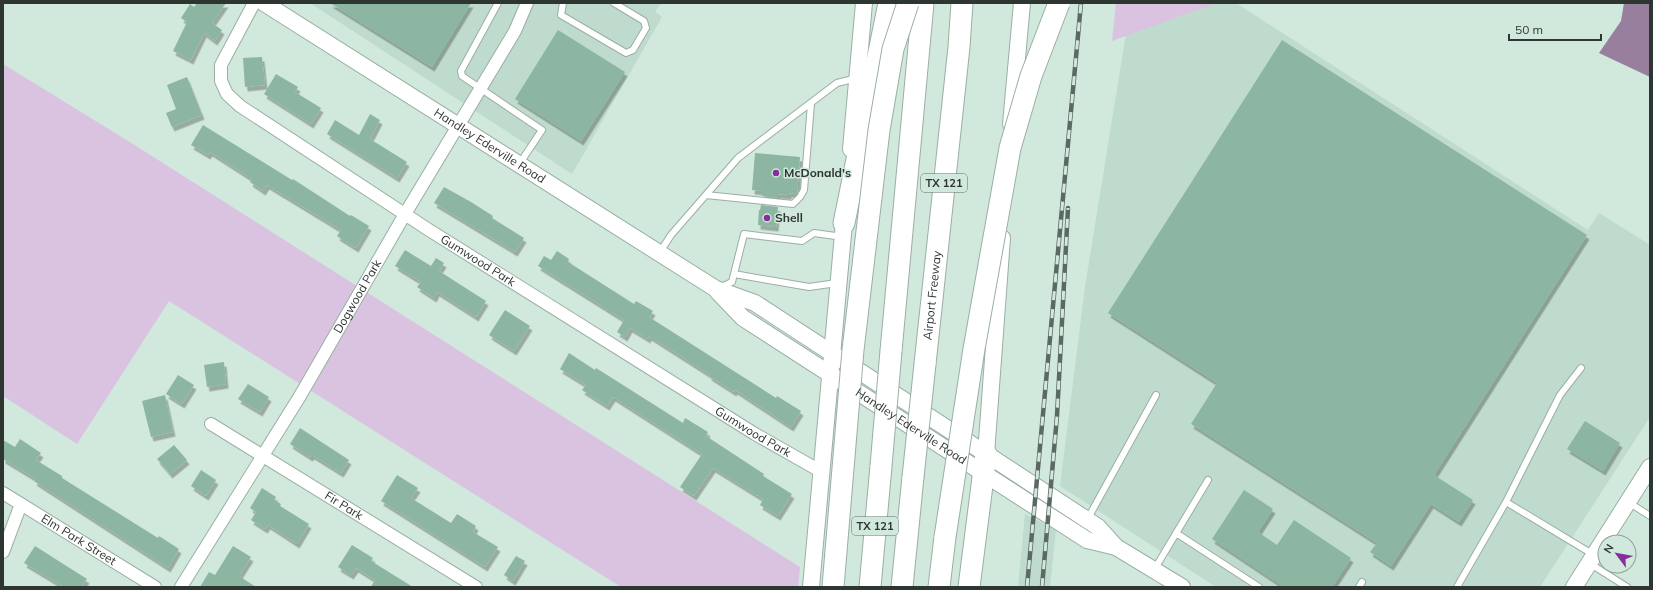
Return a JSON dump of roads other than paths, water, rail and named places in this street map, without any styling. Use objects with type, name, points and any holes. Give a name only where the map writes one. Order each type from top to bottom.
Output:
[{"type":"highway","points":[[843,230],[889,3]]},
{"type":"highway","points":[[833,587],[853,350],[879,130],[893,49],[908,3]]},
{"type":"highway","name":"TX 121","points":[[870,587],[923,3]]},
{"type":"highway","name":"Airport Freeway","points":[[902,587],[959,47],[962,3]]},
{"type":"highway","points":[[939,587],[945,537],[974,349],[1010,148],[1031,76],[1059,3]]},
{"type":"highway","points":[[969,587],[985,464]]},
{"type":"main road","name":"Handley Ederville Road","points":[[264,3],[716,289],[755,303],[832,355],[985,464],[1087,540],[1116,547]]},
{"type":"main road","points":[[811,587],[864,3]]},
{"type":"main road","points":[[985,464],[1013,97],[1022,3]]},
{"type":"main road","name":"Handley Ederville Road","points":[[716,289],[743,318],[831,374],[985,464],[1087,520],[1098,527],[1116,547],[1182,587]]},
{"type":"main road","points":[[1574,587],[1650,468]]},
{"type":"street","name":"Gumwood Park","points":[[254,3],[221,65],[221,81],[227,94],[240,106],[405,214],[756,434],[822,472]]},
{"type":"street","name":"Dogwood Park","points":[[181,587],[300,396],[405,214],[515,31],[528,3]]},
{"type":"street","name":"Fir Park","points":[[211,424],[476,587]]},
{"type":"street","name":"Elm Park Street","points":[[3,493],[154,587]]},
{"type":"street","points":[[3,552],[21,504]]},
{"type":"lane","points":[[498,3],[461,71],[462,76],[542,130],[519,165]]},
{"type":"lane","points":[[563,3],[561,15],[626,53],[633,50],[646,28],[644,22],[614,3]]},
{"type":"lane","points":[[660,254],[671,236],[738,158],[837,83],[857,78]]},
{"type":"lane","points":[[706,195],[793,204],[804,190],[811,104]]},
{"type":"lane","points":[[716,289],[732,282],[744,234],[802,240],[814,233],[843,230]]},
{"type":"lane","points":[[734,274],[809,287],[839,283]]},
{"type":"lane","points":[[1457,587],[1506,502],[1560,395],[1581,368]]},
{"type":"lane","points":[[1087,520],[1156,395]]},
{"type":"lane","points":[[1154,570],[1208,480]]},
{"type":"lane","points":[[1506,502],[1592,559],[1627,587]]},
{"type":"lane","points":[[1628,502],[1650,516]]},
{"type":"lane","points":[[1176,533],[1259,587]]},
{"type":"railway","points":[[1027,587],[1081,3]]},
{"type":"railway","points":[[1042,587],[1057,416],[1068,208]]},
{"type":"place","name":"McDonald's","points":[[776,173]]},
{"type":"place","name":"Shell","points":[[767,218]]}]
